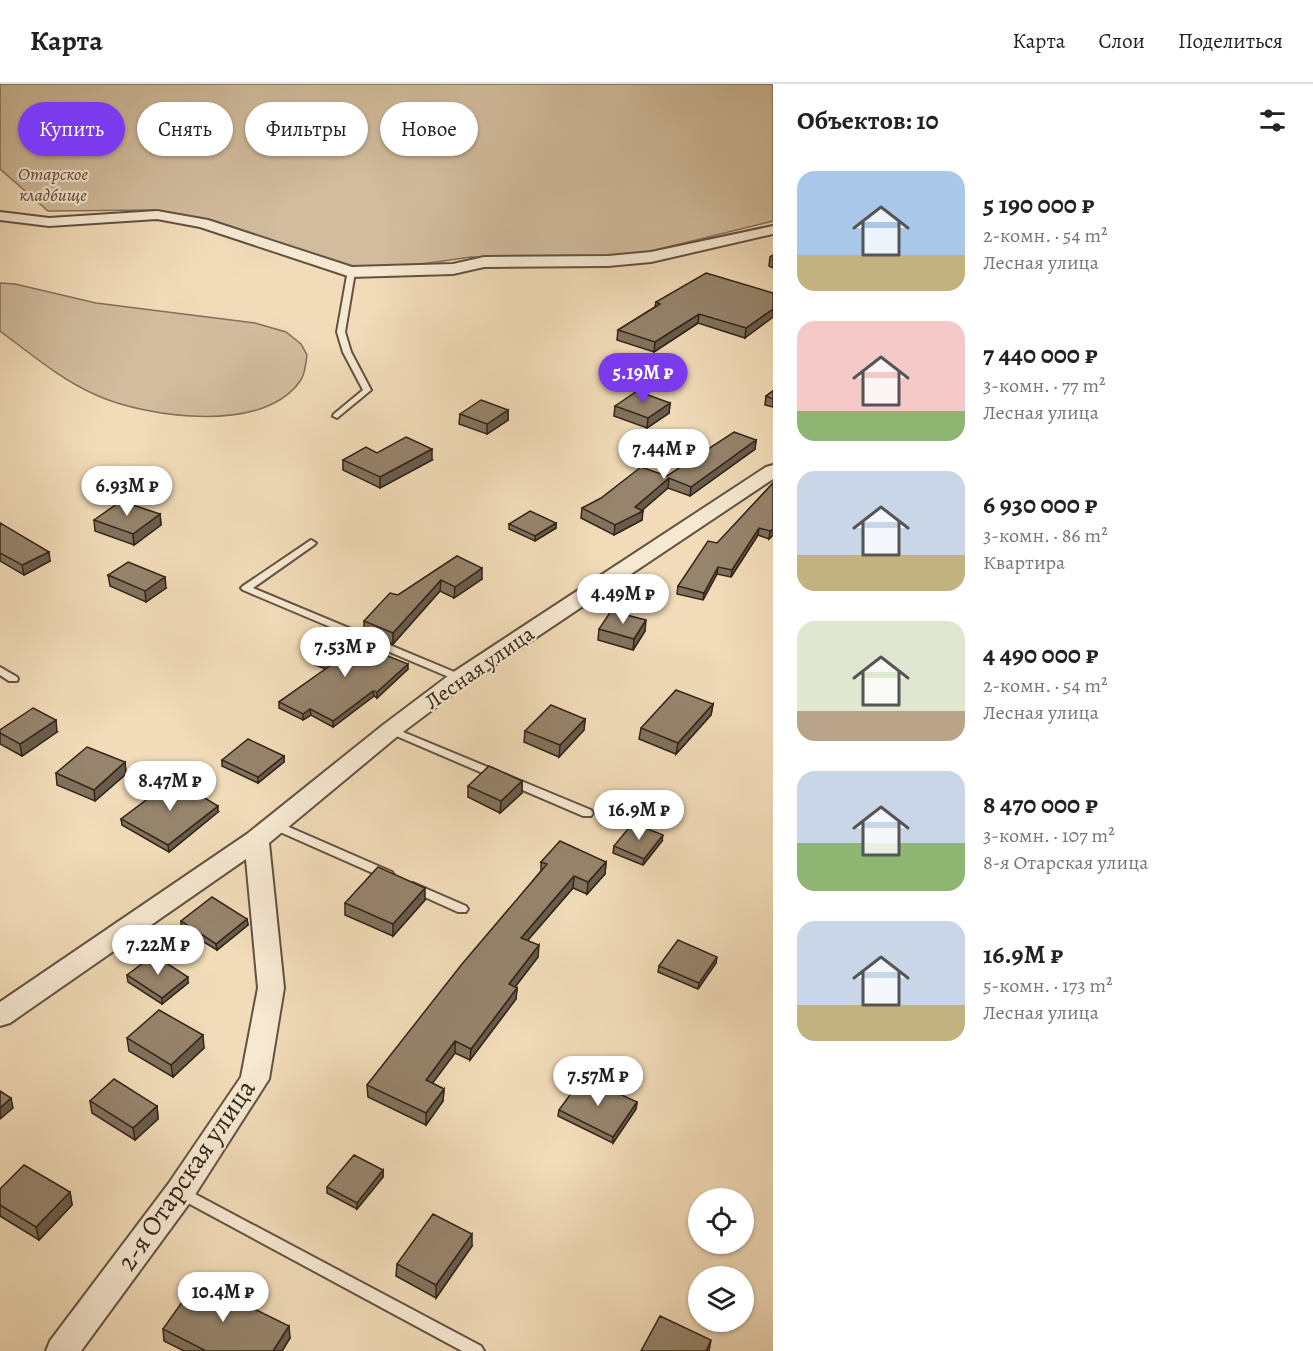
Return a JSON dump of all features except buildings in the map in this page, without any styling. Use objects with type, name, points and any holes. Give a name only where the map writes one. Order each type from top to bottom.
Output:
[{"type":"street","points":[[0,216],[49,222],[157,215],[203,223],[351,272],[453,269],[484,262],[608,261],[651,257],[773,230]]},
{"type":"street","name":"Лесная улица","points":[[0,1016],[266,832],[391,730],[460,678],[773,471]]},
{"type":"street","name":"2-я Отарская улица","points":[[62,1351],[180,1192],[255,1079],[272,988],[266,832]]},
{"type":"lane","points":[[337,416],[368,390],[347,352],[341,332],[351,272]]},
{"type":"lane","points":[[311,543],[246,588],[460,678]]},
{"type":"lane","points":[[0,670],[13,679]]},
{"type":"lane","points":[[391,730],[587,813]]},
{"type":"lane","points":[[266,832],[462,909]]},
{"type":"lane","points":[[180,1192],[476,1351]]},
{"type":"green space","name":"Отарское кладбище","points":[[0,84],[773,84],[773,221],[611,261],[471,257],[394,268],[348,267],[204,221],[157,210],[48,211],[0,169]]},
{"type":"green space","points":[[0,283],[15,284],[96,303],[255,323],[286,332],[301,344],[307,355],[304,373],[285,396],[263,408],[235,414],[175,415],[118,403],[96,395],[70,381],[0,331]]}]
